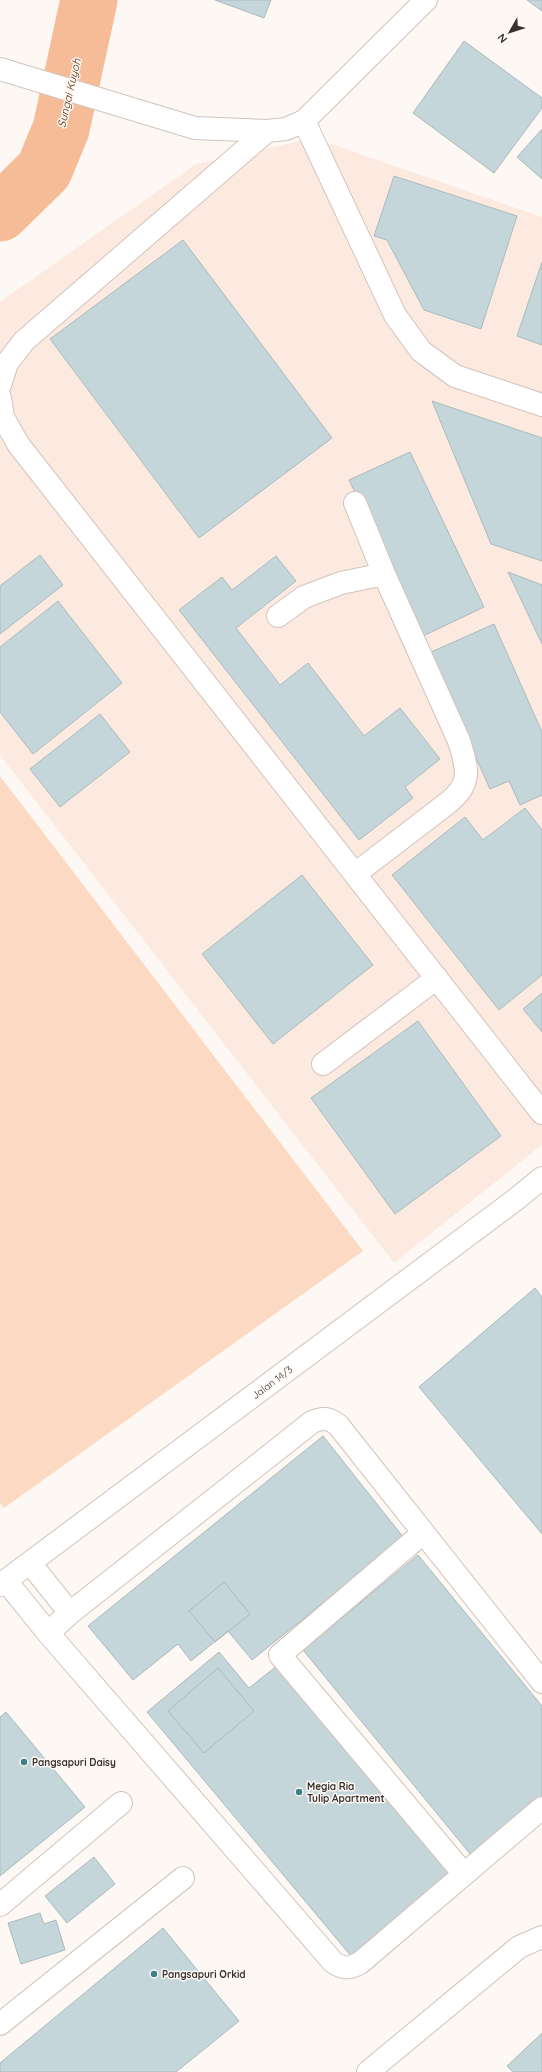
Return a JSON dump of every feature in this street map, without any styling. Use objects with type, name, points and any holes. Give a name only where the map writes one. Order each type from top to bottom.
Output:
[{"type":"street","points":[[0,70],[195,128],[267,131],[286,129],[304,121],[426,0]]},
{"type":"street","points":[[304,121],[395,315],[421,351],[455,376],[542,405]]},
{"type":"street","points":[[0,385],[7,363],[24,341],[267,131]]},
{"type":"street","points":[[0,398],[3,417],[18,444],[542,1113]]},
{"type":"street","points":[[355,503],[384,574],[459,741],[465,762],[466,781],[461,792],[450,802],[355,874]]},
{"type":"street","points":[[278,616],[310,595],[341,583],[384,574]]},
{"type":"street","points":[[322,1064],[437,978]]},
{"type":"street","name":"Jalan 14/3","points":[[3,1583],[515,1200],[542,1178]]},
{"type":"street","points":[[48,1633],[70,1613],[306,1427],[320,1418],[330,1419],[338,1425],[542,1682]]},
{"type":"street","points":[[423,1533],[280,1655],[464,1874]]},
{"type":"street","points":[[30,1562],[70,1613]]},
{"type":"street","points":[[3,1583],[333,1962],[341,1967],[351,1968],[360,1963],[542,1808]]},
{"type":"street","points":[[0,1904],[121,1803]]},
{"type":"street","points":[[0,2024],[183,1878]]},
{"type":"street","points":[[368,2072],[519,1947],[542,1937]]},
{"type":"shaded area","points":[[314,138],[542,217],[542,1145],[394,1263],[0,755],[0,302],[196,164]]},
{"type":"shaded area","points":[[0,776],[363,1251],[4,1508],[0,1503]]},
{"type":"building","points":[[215,0],[271,0],[264,18]]},
{"type":"building","points":[[527,0],[542,0],[542,11]]},
{"type":"building","points":[[464,41],[542,98],[542,108],[494,173],[413,113]]},
{"type":"building","points":[[542,129],[542,179],[517,157]]},
{"type":"building","points":[[394,176],[517,216],[481,329],[424,310],[387,240],[374,236]]},
{"type":"building","points":[[183,240],[332,438],[199,538],[50,339]]},
{"type":"building","points":[[542,262],[542,345],[517,336]]},
{"type":"building","points":[[432,401],[542,438],[542,561],[491,544]]},
{"type":"building","points":[[410,452],[484,607],[423,636],[349,480]]},
{"type":"building","points":[[40,555],[63,585],[0,634],[0,586]]},
{"type":"building","points":[[276,556],[296,581],[236,628],[280,685],[308,663],[364,736],[400,708],[440,759],[405,787],[413,798],[359,840],[179,610],[222,577],[232,590]]},
{"type":"building","points":[[508,572],[542,585],[542,644]]},
{"type":"building","points":[[58,601],[122,683],[33,754],[0,712],[0,647]]},
{"type":"building","points":[[494,624],[542,732],[542,795],[520,805],[509,781],[490,789],[429,653]]},
{"type":"building","points":[[100,714],[130,752],[60,807],[30,769]]},
{"type":"building","points":[[525,808],[542,830],[542,975],[499,1010],[392,875],[465,817],[483,840]]},
{"type":"building","points":[[302,875],[373,965],[273,1044],[202,954]]},
{"type":"building","points":[[542,993],[542,1032],[523,1009]]},
{"type":"building","points":[[418,1021],[501,1136],[395,1214],[311,1098]]},
{"type":"building","points":[[535,1288],[542,1297],[542,1534],[419,1387]]},
{"type":"building","points":[[323,1436],[404,1538],[252,1660],[228,1631],[191,1661],[178,1644],[133,1680],[88,1626]]},
{"type":"building","points":[[418,1555],[542,1706],[542,1796],[471,1855],[303,1650]]},
{"type":"building","points":[[224,1582],[250,1614],[215,1642],[189,1611]]},
{"type":"building","name":"Megia Ria Tulip Apartment","points":[[219,1652],[249,1688],[278,1665],[451,1872],[351,1956],[147,1712]]},
{"type":"building","points":[[218,1668],[254,1711],[204,1753],[168,1711]]},
{"type":"building","name":"Pangsapuri Daisy","points":[[6,1712],[85,1807],[0,1876],[0,1717]]},
{"type":"building","points":[[94,1857],[115,1884],[67,1923],[45,1896]]},
{"type":"building","points":[[40,1913],[44,1924],[56,1920],[65,1950],[21,1964],[8,1923]]},
{"type":"building","name":"Pangsapuri Orkid","points":[[163,1928],[239,2021],[176,2072],[0,2072],[0,2063]]},
{"type":"building","points":[[542,2033],[542,2072],[513,2072],[507,2066]]},
{"type":"waterway","name":"Sungai Kuyoh","points":[[0,213],[44,170],[61,129],[89,0]]},
{"type":"place","name":"Pangsapuri Daisy","points":[[24,1762]]},
{"type":"place","name":"Megia Ria Tulip Apartment","points":[[299,1792]]},
{"type":"place","name":"Pangsapuri Orkid","points":[[154,1974]]}]
